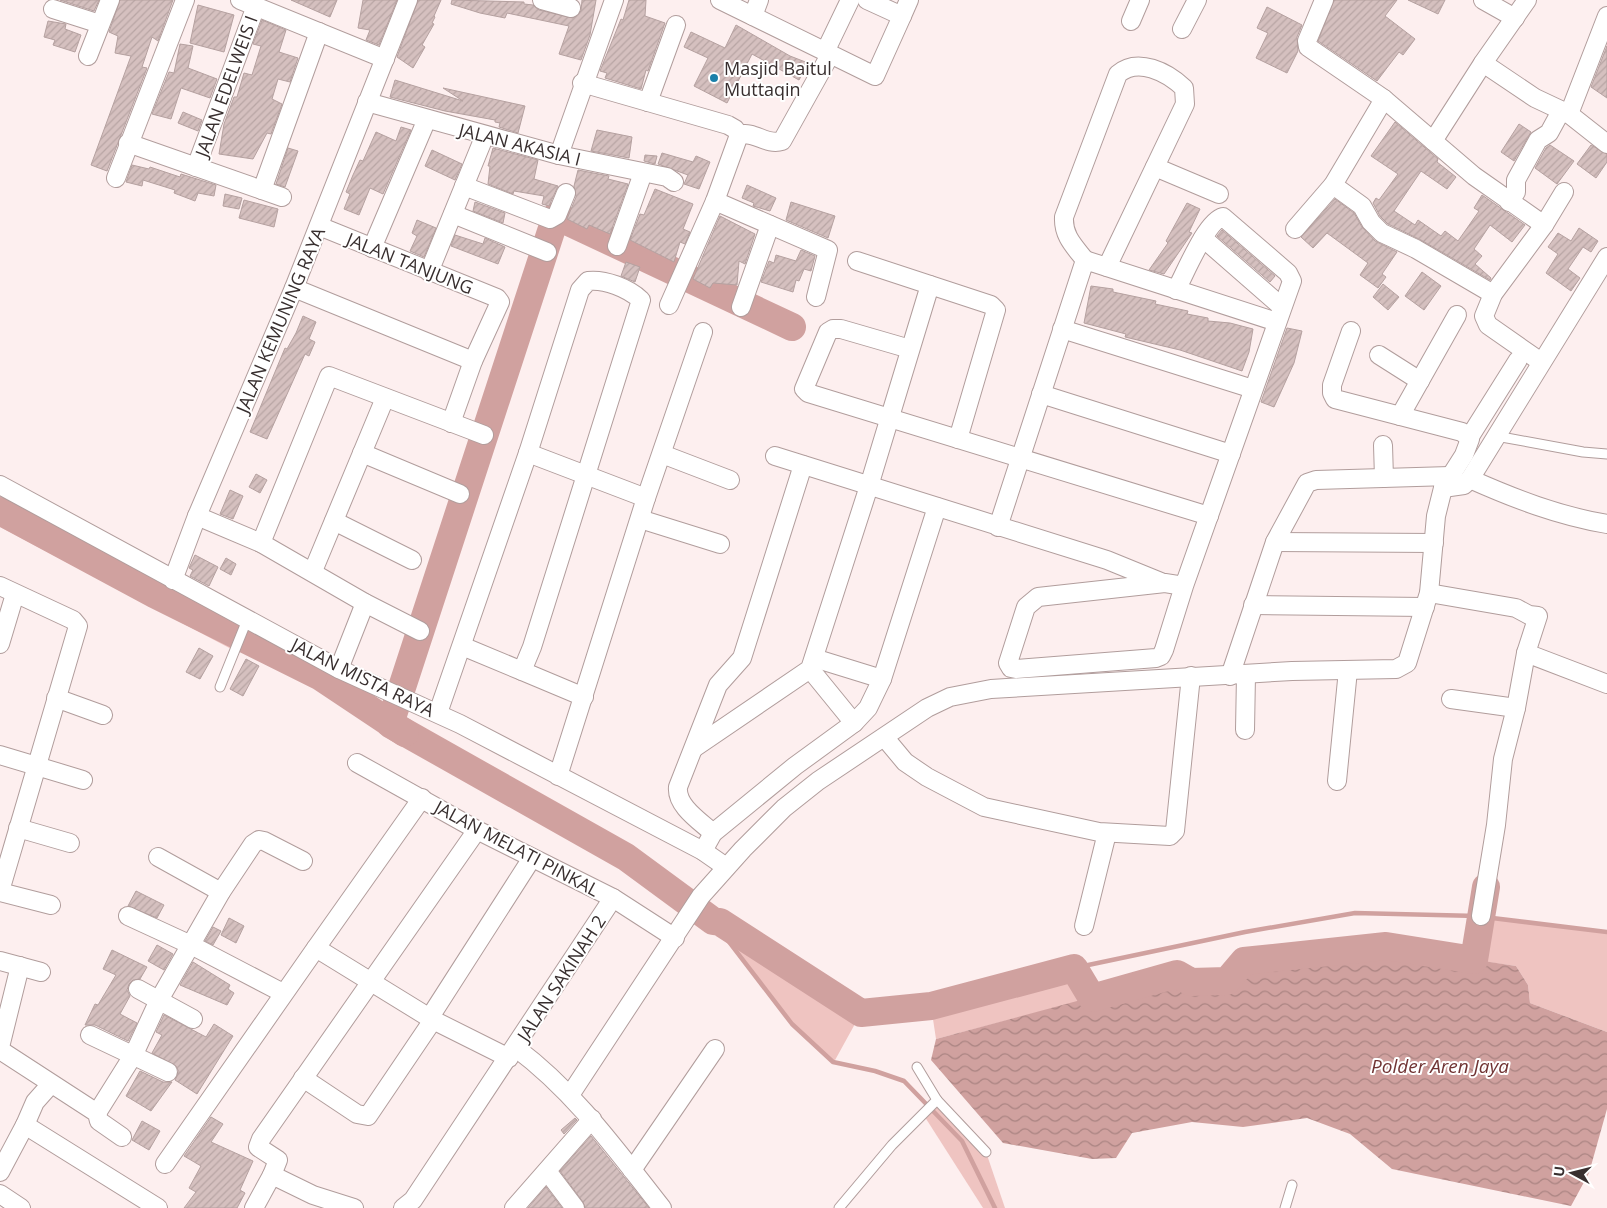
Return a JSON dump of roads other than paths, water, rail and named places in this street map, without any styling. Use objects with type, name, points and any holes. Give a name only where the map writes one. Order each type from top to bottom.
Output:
[{"type":"street","points":[[88,56],[110,0]]},
{"type":"street","points":[[116,178],[184,0]]},
{"type":"street","name":"JALAN KEMUNING RAYA","points":[[173,580],[197,516],[294,288],[408,0]]},
{"type":"street","points":[[542,0],[570,8]]},
{"type":"street","points":[[559,155],[582,83],[614,0]]},
{"type":"street","points":[[720,0],[756,8],[828,53],[874,76],[906,8],[867,0]]},
{"type":"street","points":[[739,135],[746,133],[769,142],[776,143],[782,141],[828,53],[850,0]]},
{"type":"street","points":[[1131,21],[1140,0]]},
{"type":"street","points":[[1182,29],[1197,0]]},
{"type":"street","points":[[1323,0],[1307,41],[1308,48],[1384,99],[1474,176],[1544,225]]},
{"type":"street","points":[[1483,0],[1515,18]]},
{"type":"street","points":[[1434,141],[1483,62],[1527,0]]},
{"type":"street","points":[[248,3],[385,59]]},
{"type":"street","name":"JALAN EDELWEIS I","points":[[196,167],[248,3]]},
{"type":"street","points":[[53,9],[100,24]]},
{"type":"street","points":[[1510,202],[1516,192],[1516,180],[1538,140],[1549,133],[1565,112],[1607,16]]},
{"type":"street","points":[[648,102],[676,25]]},
{"type":"street","points":[[262,190],[319,32]]},
{"type":"street","points":[[1483,62],[1535,98],[1565,112],[1607,144]]},
{"type":"street","points":[[1108,267],[1185,104],[1184,88],[1177,81],[1137,64],[1125,68],[1118,74],[1064,217],[1063,227],[1067,237],[1085,260],[1176,290],[1279,315]]},
{"type":"street","points":[[582,83],[728,125],[735,129],[739,135]]},
{"type":"street","points":[[1296,229],[1333,185],[1384,99]]},
{"type":"street","name":"JALAN AKASIA I","points":[[367,102],[559,155],[667,178],[674,182]]},
{"type":"street","points":[[372,248],[427,119]]},
{"type":"street","points":[[429,272],[485,135]]},
{"type":"street","points":[[669,304],[715,200],[739,135]]},
{"type":"street","points":[[128,143],[282,197]]},
{"type":"street","points":[[1155,167],[1218,194]]},
{"type":"street","points":[[617,246],[643,173]]},
{"type":"street","points":[[1333,185],[1362,206],[1371,222],[1382,233],[1493,294]]},
{"type":"street","points":[[464,186],[550,219],[557,215],[566,193]]},
{"type":"street","points":[[1541,362],[1485,321],[1485,313],[1493,294],[1544,225],[1564,192]]},
{"type":"street","points":[[715,200],[828,250],[816,297]]},
{"type":"street","points":[[453,214],[547,252]]},
{"type":"street","points":[[1165,583],[1038,597],[1026,607],[1008,663],[1011,668],[1016,669],[1156,658],[1164,650],[1184,586],[1253,388],[1291,287],[1291,277],[1226,218],[1219,218],[1203,238],[1176,290]]},
{"type":"street","points":[[741,307],[770,225]]},
{"type":"street","name":"JALAN TANJUNG","points":[[319,226],[496,298],[500,302],[473,360]]},
{"type":"street","points":[[1203,238],[1279,315]]},
{"type":"street","points":[[1245,730],[1238,675],[1253,605],[1275,542],[1307,483],[1316,480],[1384,478],[1447,482],[1464,485],[1470,479],[1607,257]]},
{"type":"street","points":[[998,527],[1085,260]]},
{"type":"street","points":[[857,261],[991,305],[996,310],[958,439]]},
{"type":"street","points":[[438,714],[528,453],[580,290],[588,280],[597,280],[624,289],[641,300],[587,476],[522,670]]},
{"type":"street","points":[[694,748],[812,663],[869,486],[930,285]]},
{"type":"street","points":[[294,288],[473,360],[451,423]]},
{"type":"street","points":[[1400,416],[1457,316]]},
{"type":"street","points":[[910,349],[841,329],[833,329],[828,332],[804,385],[805,391],[889,419],[1209,516]]},
{"type":"street","points":[[1062,329],[1253,388]]},
{"type":"street","points":[[558,776],[646,498],[703,332]]},
{"type":"street","points":[[1351,332],[1332,385],[1332,393],[1335,399],[1462,432],[1469,438]]},
{"type":"street","points":[[1379,355],[1420,381]]},
{"type":"street","points":[[570,1095],[701,896],[726,867],[784,808],[818,781],[885,738],[927,708],[950,697],[991,689],[1192,676],[1396,669],[1403,667],[1412,652],[1427,600],[1436,516],[1447,482],[1464,455],[1469,438],[1518,360]]},
{"type":"street","points":[[261,543],[329,376],[484,435]]},
{"type":"street","points":[[1041,394],[1231,454]]},
{"type":"street","points":[[313,571],[385,398]]},
{"type":"street","points":[[1383,446],[1384,478]]},
{"type":"street","points":[[362,452],[460,494]]},
{"type":"street","points":[[528,453],[646,498]]},
{"type":"street","points":[[662,454],[730,480]]},
{"type":"street","points":[[775,456],[1106,560],[1165,583],[1184,586]]},
{"type":"street","points":[[713,833],[681,802],[677,795],[678,787],[718,685],[742,658],[803,465]]},
{"type":"street","points":[[1470,479],[1507,496],[1562,516],[1607,524]]},
{"type":"street","name":"JALAN MISTA RAYA","points":[[0,485],[339,669],[438,714],[703,851],[726,867]]},
{"type":"street","points":[[703,851],[713,833],[796,766],[854,723],[868,708],[882,679],[937,507]]},
{"type":"street","points":[[197,516],[261,543],[313,571],[365,603],[420,631]]},
{"type":"street","points":[[640,519],[720,544]]},
{"type":"street","points":[[334,521],[412,560]]},
{"type":"street","points":[[1275,542],[1434,543]]},
{"type":"street","points":[[0,644],[8,590],[78,623],[0,892],[51,905]]},
{"type":"street","points":[[1253,605],[1427,600],[1516,608],[1528,615],[1538,616],[1526,653],[1516,708],[1502,759],[1496,825],[1481,916]]},
{"type":"street","points":[[339,669],[365,603]]},
{"type":"street","points":[[462,646],[584,697]]},
{"type":"street","points":[[1526,653],[1607,684]]},
{"type":"street","points":[[812,663],[882,679]]},
{"type":"street","points":[[812,663],[854,723]]},
{"type":"street","points":[[1337,780],[1348,670]]},
{"type":"street","points":[[885,738],[905,762],[927,777],[984,807],[1107,833],[1170,836],[1175,832],[1192,676]]},
{"type":"street","points":[[56,698],[103,715]]},
{"type":"street","points":[[1452,699],[1516,708]]},
{"type":"street","points":[[0,755],[83,780]]},
{"type":"street","name":"JALAN MELATI PINKAL","points":[[357,763],[477,830],[613,898],[675,938]]},
{"type":"street","points":[[165,1164],[283,993],[422,798]]},
{"type":"street","points":[[18,828],[70,843]]},
{"type":"street","points":[[254,1208],[272,1176],[278,1160],[258,1147],[477,830]]},
{"type":"street","points":[[1084,926],[1107,833]]},
{"type":"street","points":[[122,1136],[99,1122],[97,1113],[134,1054],[159,1000],[221,892],[256,841],[264,841],[303,861]]},
{"type":"street","points":[[158,857],[221,892]]},
{"type":"street","points":[[304,1078],[357,1114],[368,1116],[532,858]]},
{"type":"street","name":"JALAN SAKINAH 2","points":[[403,1208],[413,1200],[513,1053],[613,898]]},
{"type":"street","points":[[128,916],[191,945],[283,993]]},
{"type":"street","points":[[316,948],[431,1019],[513,1053],[570,1095],[592,1119],[662,1208]]},
{"type":"street","points":[[0,961],[40,972]]},
{"type":"street","points":[[20,966],[0,1048],[51,1084],[97,1113]]},
{"type":"street","points":[[138,989],[193,1019]]},
{"type":"street","points":[[90,1035],[134,1054],[168,1072]]},
{"type":"street","points":[[632,1170],[716,1049]]},
{"type":"street","points":[[0,1172],[26,1125],[35,1102],[51,1084]]},
{"type":"street","points":[[514,1208],[592,1119]]},
{"type":"street","points":[[26,1125],[104,1176],[158,1208]]},
{"type":"street","points":[[547,1171],[575,1208]]},
{"type":"street","points":[[272,1176],[312,1195],[354,1208]]},
{"type":"street","points":[[0,1194],[21,1208]]},
{"type":"lane","points":[[1496,436],[1583,452],[1607,454]]},
{"type":"lane","points":[[220,687],[247,620]]},
{"type":"lane","points":[[917,1067],[935,1103],[986,1152]]},
{"type":"lane","points":[[839,1208],[900,1137],[935,1103]]},
{"type":"lane","points":[[1285,1208],[1292,1185]]},
{"type":"water","name":"Polder Aren Jaya","points":[[1386,946],[1516,966],[1528,985],[1530,1003],[1607,1032],[1607,1109],[1589,1173],[1571,1206],[1392,1169],[1350,1134],[1307,1118],[1243,1127],[1192,1122],[1132,1133],[1116,1158],[1092,1159],[1003,1143],[931,1060],[936,1039],[1177,974],[1191,982],[1227,981],[1244,961]]},
{"type":"waterway","points":[[792,327],[556,216],[390,724],[626,857],[713,921],[720,922],[861,1013],[931,1006],[1074,968],[1092,998],[1177,974],[1191,982],[1227,981],[1244,961],[1386,946],[1474,960],[1486,887]]},
{"type":"waterway","points":[[0,511],[154,594],[321,677],[405,733]]},
{"type":"waterway","points":[[995,1208],[962,1141],[904,1081],[875,1071],[833,1062],[792,1024],[713,921],[720,922],[861,1013],[931,1006],[1074,968],[1245,932],[1355,913],[1477,916]]},
{"type":"waterway","points":[[1484,917],[1607,932]]},
{"type":"place","name":"Masjid Baitul Muttaqin","points":[[714,78]]}]
